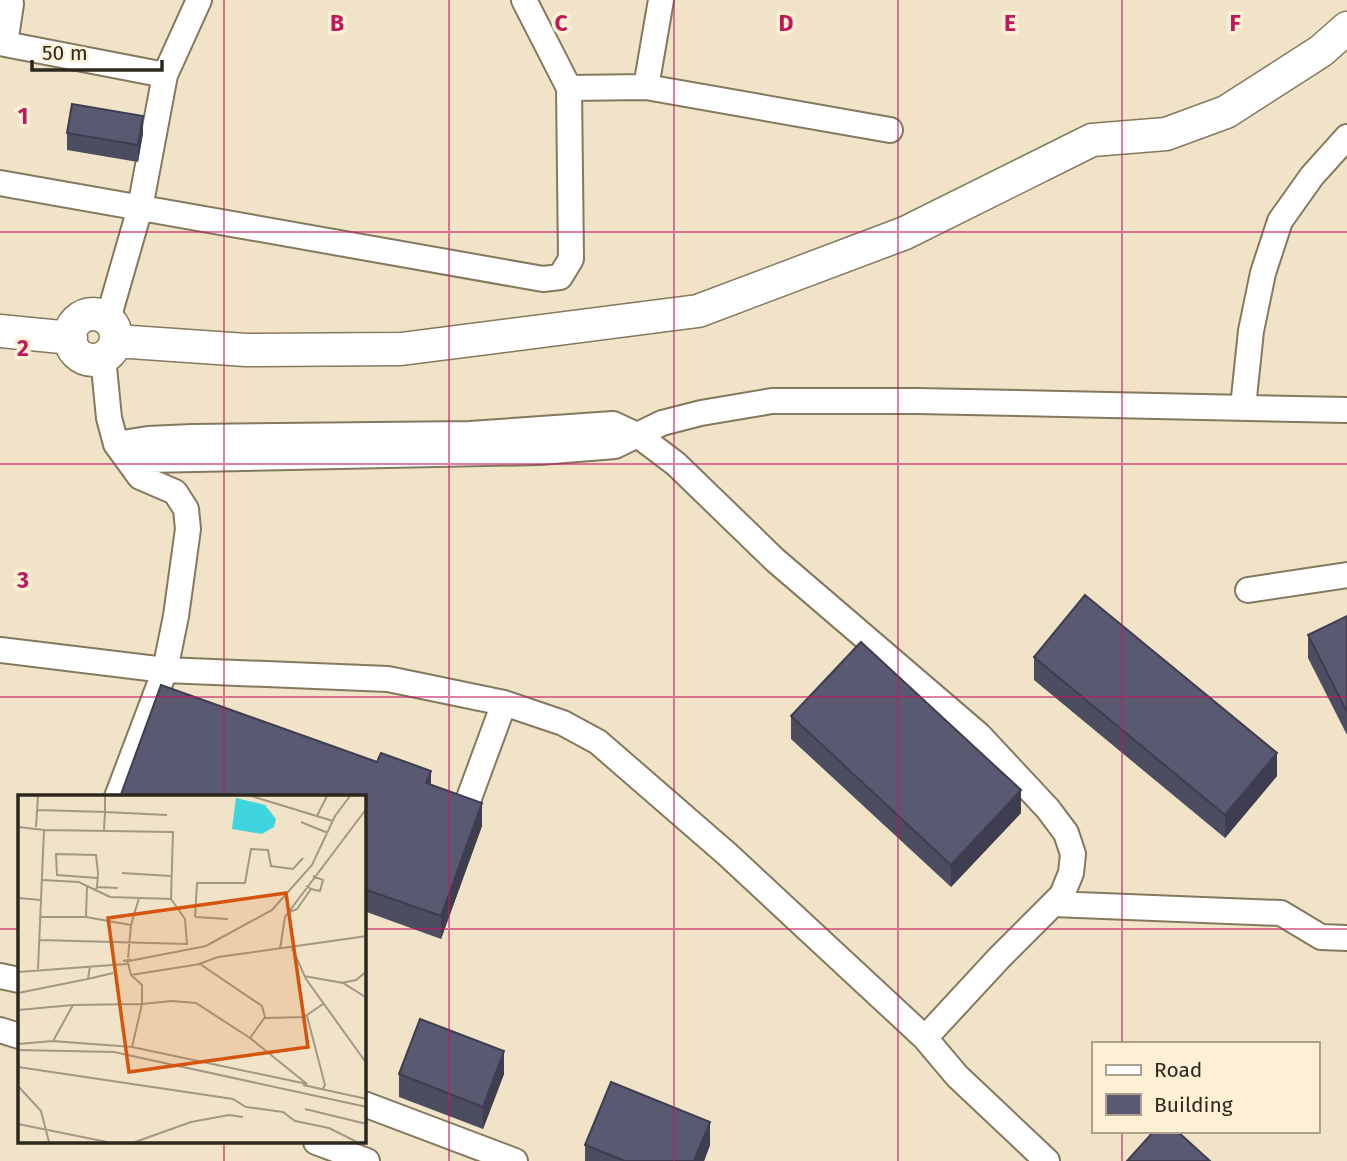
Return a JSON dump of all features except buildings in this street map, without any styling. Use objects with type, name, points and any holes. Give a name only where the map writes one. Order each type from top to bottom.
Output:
[{"type":"main road","points":[[0,331],[71,338],[72,345],[82,356],[89,359],[109,339],[246,350],[401,349],[698,311],[905,233],[1092,140],[1166,134],[1226,112],[1321,51],[1347,28]]},
{"type":"street","points":[[118,795],[165,670],[176,616],[188,529],[186,509],[175,492],[140,477],[116,444],[108,418],[109,339],[141,208],[165,75],[199,0]]},
{"type":"street","points":[[0,183],[543,279],[560,277],[571,259],[569,88],[524,0]]},
{"type":"street","points":[[646,87],[661,0]]},
{"type":"street","points":[[0,2],[11,4],[5,44],[165,75]]},
{"type":"street","points":[[569,88],[646,87],[890,130]]},
{"type":"street","points":[[1243,407],[1251,331],[1264,273],[1280,221],[1312,176],[1342,147]]},
{"type":"street","points":[[639,436],[662,423],[701,413],[772,401],[1243,407],[1341,415]]},
{"type":"street","points":[[116,444],[170,438],[470,434],[613,424],[639,436],[676,464],[775,560],[979,735],[1048,809],[1066,833],[1073,854],[1071,873],[1062,895],[925,1038]]},
{"type":"street","points":[[1248,590],[1347,575]]},
{"type":"street","points":[[0,650],[165,670],[388,679],[505,704],[563,723],[598,741],[727,854],[925,1038],[957,1076],[1047,1161]]},
{"type":"street","points":[[465,808],[505,704]]},
{"type":"street","points":[[1053,904],[1281,913],[1321,937],[1347,939]]},
{"type":"street","points":[[0,976],[18,981]]},
{"type":"street","points":[[0,1030],[18,1036]]},
{"type":"street","points":[[366,1105],[515,1161]]},
{"type":"street","points":[[321,1144],[367,1161]]}]
